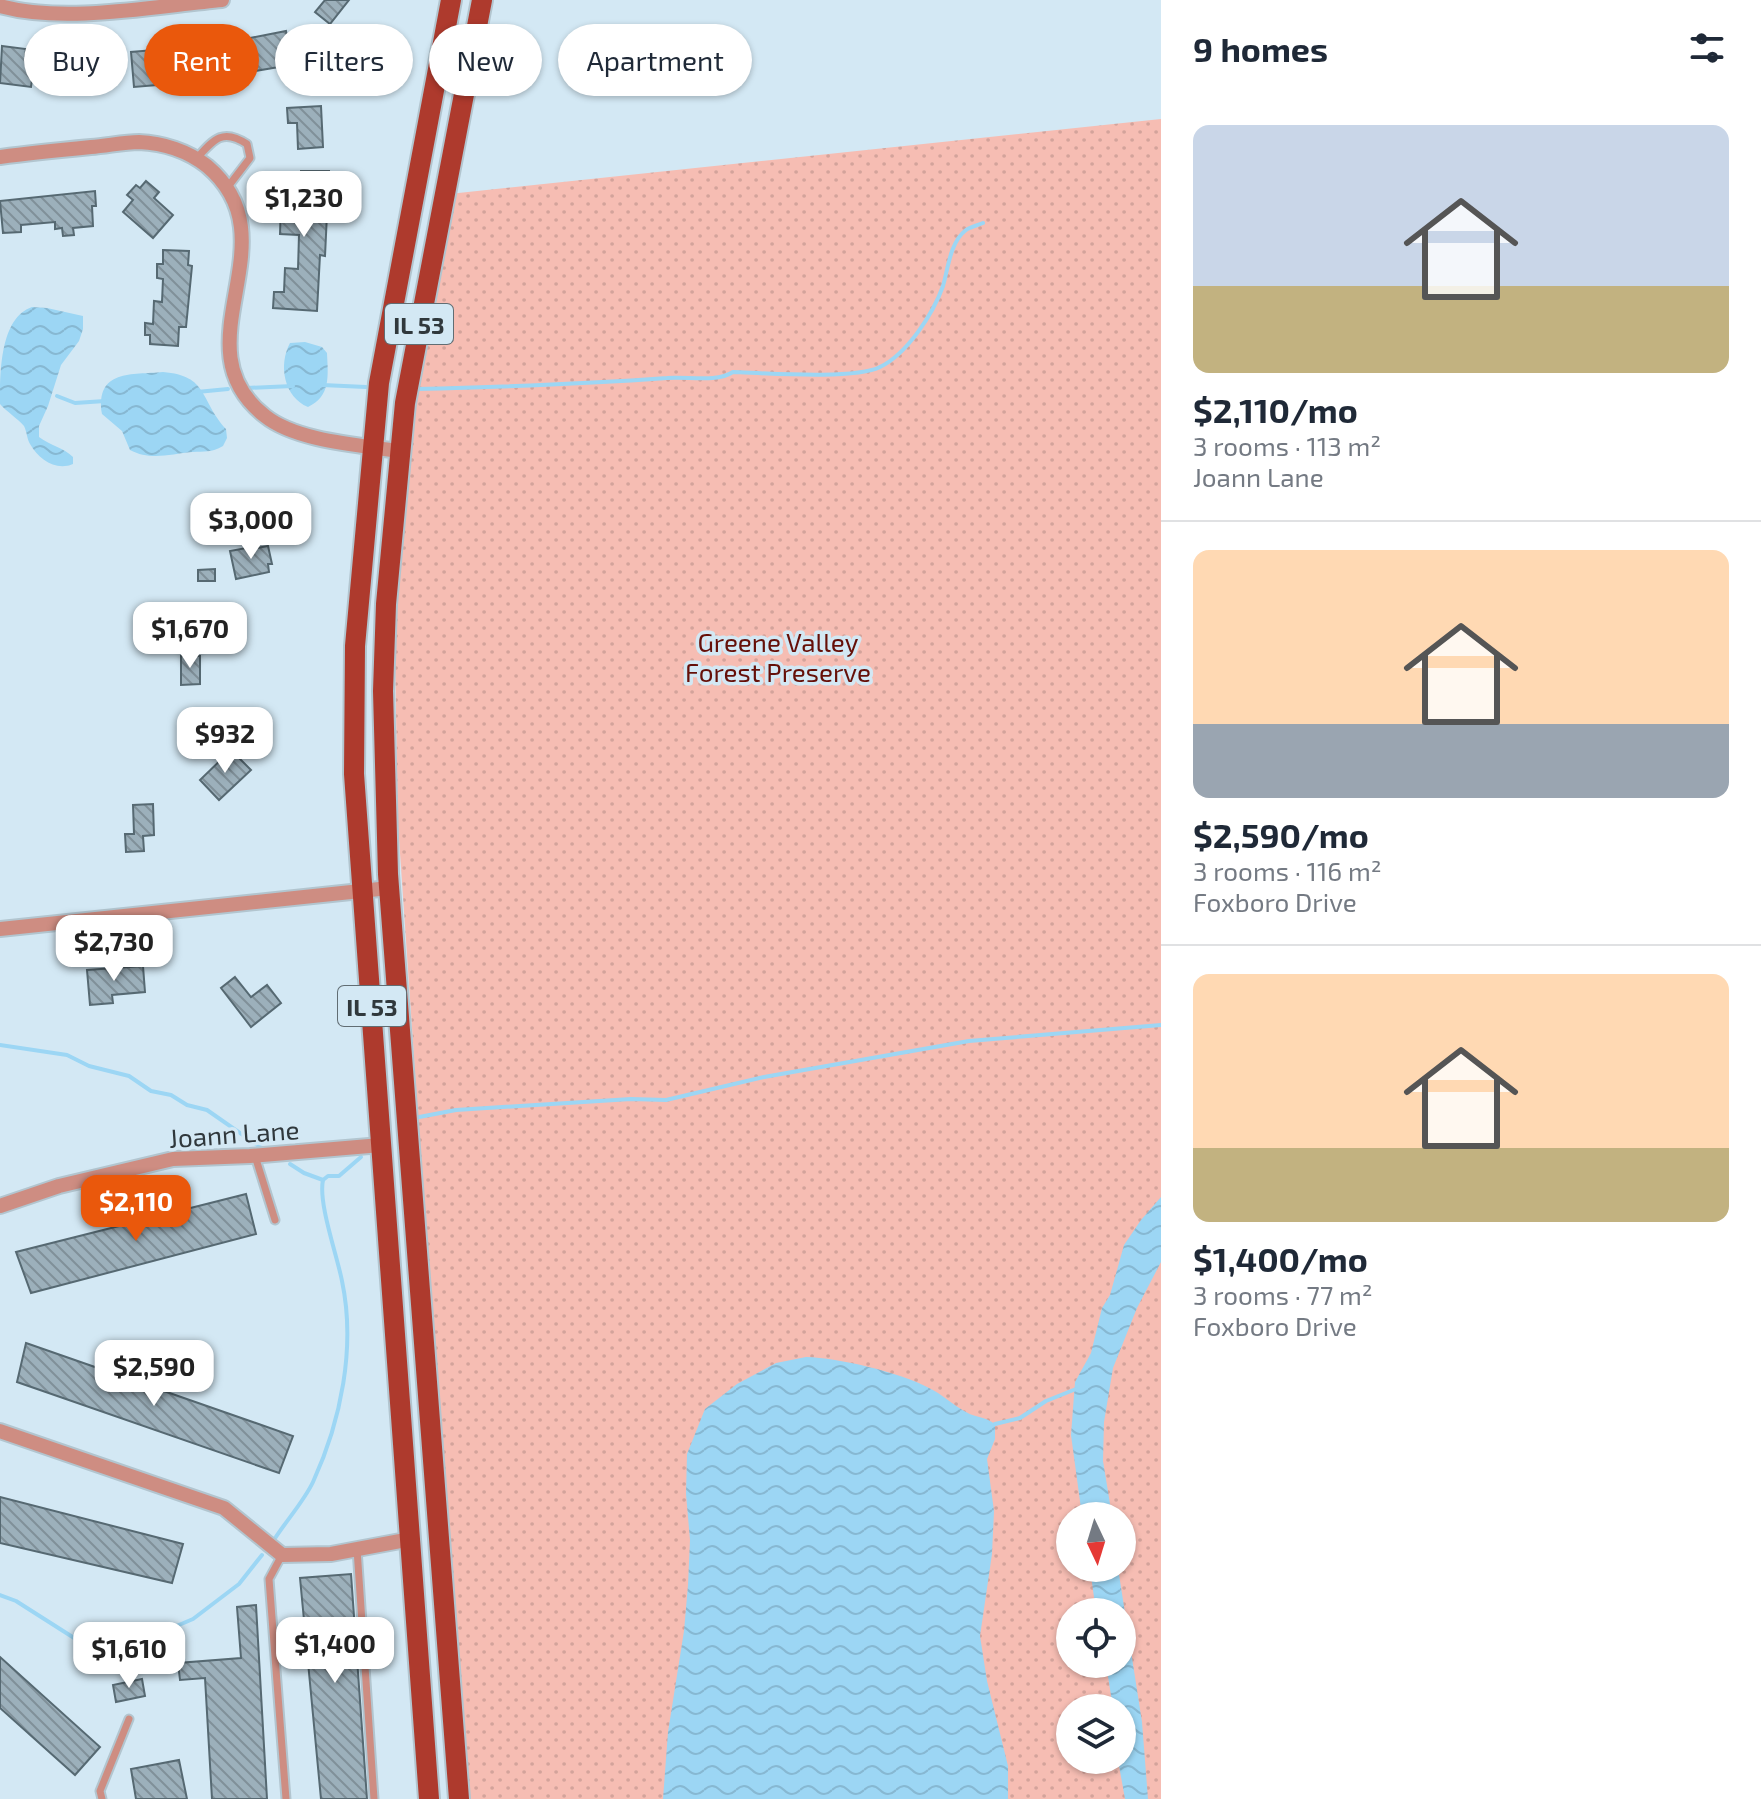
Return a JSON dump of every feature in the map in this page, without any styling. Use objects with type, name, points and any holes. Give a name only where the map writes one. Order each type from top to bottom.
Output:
[{"type":"main road","name":"IL 53","points":[[429,1799],[361,890],[354,774],[355,646],[379,383],[451,0]]},
{"type":"main road","name":"IL 53","points":[[459,1799],[389,888],[384,811],[383,691],[386,604],[399,451],[419,324],[482,0]]},
{"type":"street","points":[[0,6],[16,11],[222,0]]},
{"type":"street","points":[[0,157],[139,142],[162,145],[197,158],[227,188],[240,218],[243,239],[229,327],[231,363],[237,381],[256,409],[285,428],[310,436],[399,451]]},
{"type":"street","points":[[0,929],[389,888]]},
{"type":"street","name":"Joann Lane","points":[[0,1206],[59,1186],[173,1159],[255,1156],[381,1145]]},
{"type":"street","points":[[0,1431],[224,1508],[282,1555],[331,1554],[411,1539]]},
{"type":"lane","points":[[197,158],[210,143],[225,135],[236,136],[247,144],[250,158],[227,188]]},
{"type":"lane","points":[[255,1156],[275,1220]]},
{"type":"lane","points":[[357,1549],[374,1799]]},
{"type":"lane","points":[[282,1555],[269,1579],[286,1799]]},
{"type":"lane","points":[[102,1799],[100,1791],[129,1719]]},
{"type":"green space","name":"Greene Valley Forest Preserve","points":[[1161,119],[1161,1799],[465,1799],[398,824],[394,599],[414,407],[449,194]]},
{"type":"water","points":[[32,307],[83,316],[79,341],[61,365],[39,426],[39,437],[73,457],[73,464],[67,466],[48,463],[38,455],[29,442],[24,426],[0,404],[2,362],[8,334],[21,313]]},
{"type":"water","points":[[305,342],[322,347],[327,353],[324,391],[308,407],[293,396],[284,370],[290,343]]},
{"type":"water","points":[[163,372],[188,378],[202,391],[226,429],[227,438],[223,446],[211,451],[161,456],[130,450],[122,431],[102,414],[104,389],[118,377]]},
{"type":"water","points":[[1161,1197],[1161,1262],[1137,1308],[1113,1368],[1104,1422],[1103,1461],[1110,1502],[1080,1502],[1071,1435],[1075,1382],[1091,1353],[1102,1308],[1110,1295],[1124,1245]]},
{"type":"water","points":[[806,1357],[886,1371],[934,1390],[961,1409],[995,1424],[995,1439],[987,1459],[994,1511],[992,1554],[980,1636],[987,1681],[1008,1766],[1008,1799],[663,1799],[668,1732],[688,1585],[687,1454],[705,1409],[737,1384],[776,1363]]},
{"type":"water","points":[[1092,1582],[1120,1582],[1123,1598],[1094,1598]]},
{"type":"water","points":[[1108,1678],[1135,1678],[1148,1799],[1125,1799],[1121,1774],[1136,1774],[1136,1694],[1111,1694]]},
{"type":"building","points":[[325,0],[349,0],[330,24],[315,12]]},
{"type":"building","points":[[275,33],[275,68],[259,70],[259,36]]},
{"type":"building","points":[[2,46],[24,49],[24,86],[0,83]]},
{"type":"building","points":[[144,51],[144,86],[134,87],[131,52]]},
{"type":"building","points":[[321,106],[323,147],[298,149],[297,123],[288,123],[287,108]]},
{"type":"building","points":[[301,171],[329,171],[325,256],[320,255],[317,311],[273,308],[274,292],[284,292],[285,268],[298,269],[299,235],[280,234],[279,186],[301,186]]},
{"type":"building","points":[[146,181],[159,192],[154,198],[173,215],[153,238],[123,212],[133,200],[127,195],[136,185],[140,188]]},
{"type":"building","points":[[95,191],[93,226],[73,228],[74,235],[63,236],[62,228],[55,229],[55,222],[21,225],[21,232],[3,233],[0,201]]},
{"type":"building","points":[[163,250],[189,251],[188,265],[192,266],[186,327],[179,327],[178,346],[150,344],[150,335],[145,335],[145,323],[153,324],[154,301],[162,302],[163,279],[157,278],[157,264],[163,264]]},
{"type":"building","points":[[268,546],[272,564],[268,564],[269,572],[236,579],[230,551]]},
{"type":"building","points":[[215,569],[215,581],[198,581],[198,570]]},
{"type":"building","points":[[179,604],[206,605],[205,636],[177,634]]},
{"type":"building","points":[[181,656],[200,656],[200,684],[181,685]]},
{"type":"building","points":[[231,750],[251,770],[219,800],[200,780]]},
{"type":"building","points":[[153,804],[154,835],[143,836],[144,851],[126,852],[125,834],[134,834],[133,805]]},
{"type":"building","points":[[143,966],[145,992],[112,995],[113,1003],[90,1005],[87,970]]},
{"type":"building","points":[[235,977],[251,997],[267,985],[281,1003],[251,1027],[221,988]]},
{"type":"building","points":[[246,1194],[256,1234],[31,1293],[16,1252]]},
{"type":"building","points":[[26,1343],[293,1436],[279,1473],[17,1382]]},
{"type":"building","points":[[0,1497],[183,1544],[172,1583],[0,1543]]},
{"type":"building","points":[[351,1574],[367,1799],[321,1799],[300,1578]]},
{"type":"building","points":[[256,1605],[267,1799],[212,1799],[205,1678],[180,1680],[178,1663],[241,1658],[237,1607]]},
{"type":"building","points":[[0,1657],[100,1747],[75,1775],[0,1708]]},
{"type":"building","points":[[142,1679],[145,1696],[116,1702],[113,1685]]},
{"type":"building","points":[[179,1760],[187,1799],[136,1799],[131,1769]]},
{"type":"waterway","points":[[416,389],[710,378],[733,372],[808,375],[868,371],[890,361],[918,332],[939,297],[956,241],[966,230],[983,223]]},
{"type":"waterway","points":[[322,385],[366,387]]},
{"type":"waterway","points":[[247,388],[293,386]]},
{"type":"waterway","points":[[197,392],[228,389]]},
{"type":"waterway","points":[[57,396],[75,403],[105,401]]},
{"type":"waterway","points":[[414,1118],[456,1110],[631,1099],[666,1100],[764,1077],[969,1041],[1161,1025]]},
{"type":"waterway","points":[[0,1045],[67,1055],[89,1066],[129,1076],[151,1091],[171,1095],[187,1105],[207,1110],[263,1149]]},
{"type":"waterway","points":[[290,1164],[323,1180],[328,1176],[339,1176],[361,1157]]},
{"type":"waterway","points":[[272,1543],[313,1482],[331,1434],[343,1383],[346,1306],[325,1215],[323,1180]]},
{"type":"waterway","points":[[995,1424],[1020,1418],[1046,1401],[1076,1389]]},
{"type":"waterway","points":[[0,1595],[16,1601],[104,1657],[144,1646],[160,1633],[193,1619],[239,1584],[262,1555]]}]
